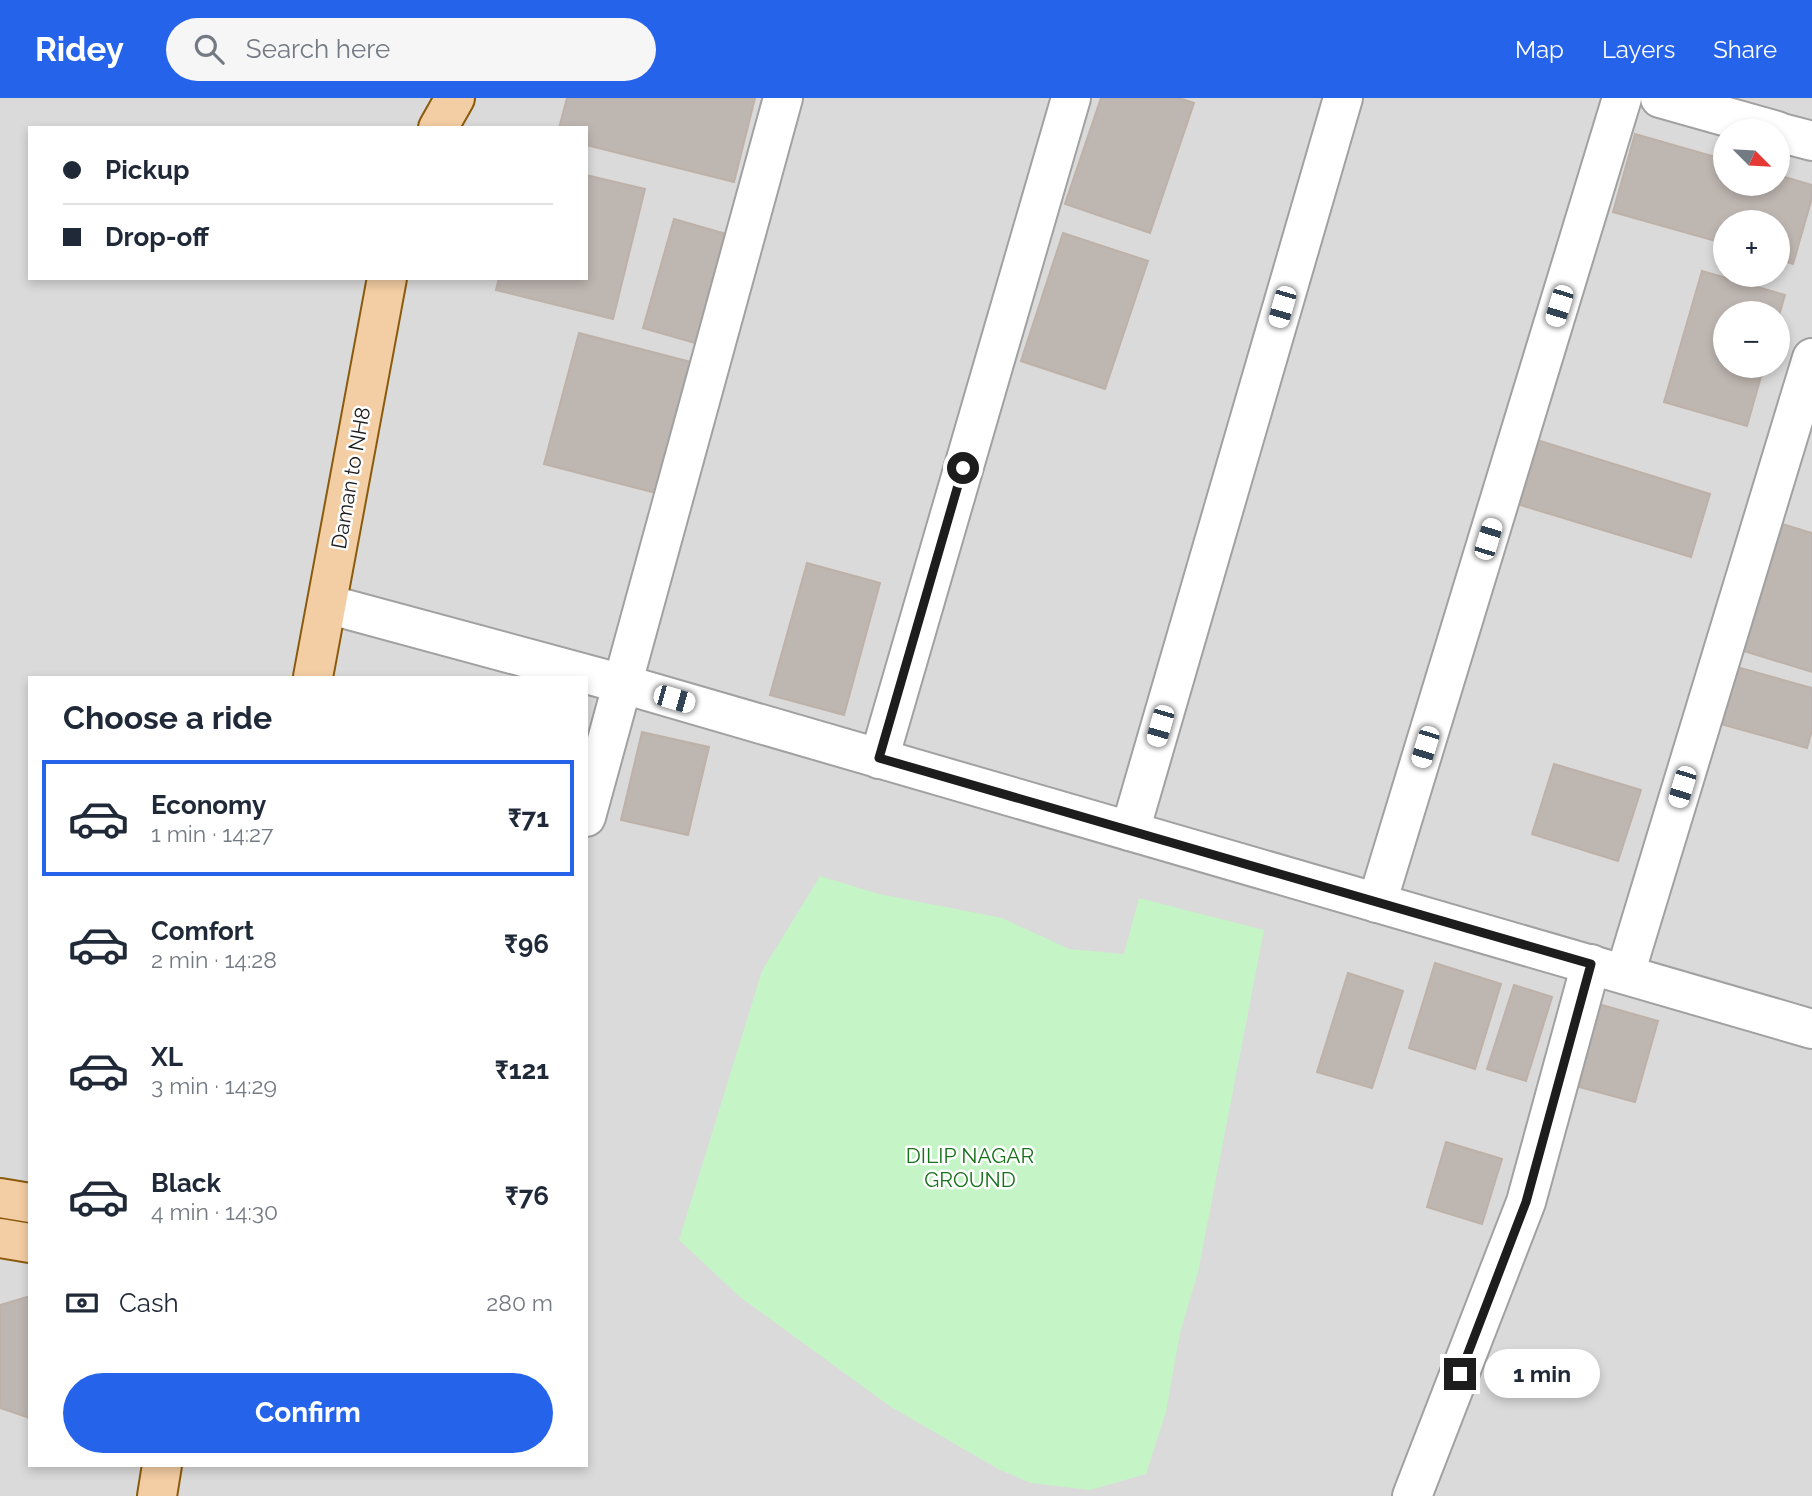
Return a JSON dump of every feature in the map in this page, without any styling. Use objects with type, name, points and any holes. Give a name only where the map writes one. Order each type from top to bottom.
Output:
[{"type":"main road","points":[[439,126],[455,98]]},
{"type":"main road","name":"Daman to NH8","points":[[313,676],[387,280]]},
{"type":"main road","points":[[0,1198],[28,1203]]},
{"type":"main road","points":[[0,1238],[28,1243]]},
{"type":"main road","points":[[156,1496],[162,1467]]},
{"type":"street","points":[[588,810],[783,98]]},
{"type":"street","points":[[879,758],[1071,98]]},
{"type":"street","points":[[1130,831],[1343,98]]},
{"type":"street","points":[[1377,903],[1622,98]]},
{"type":"street","points":[[1660,98],[1734,119]]},
{"type":"street","points":[[1790,135],[1812,141]]},
{"type":"street","points":[[1412,1496],[1526,1202],[1608,969],[1812,358]]},
{"type":"street","points":[[327,604],[622,684],[1812,1029]]},
{"type":"shaded area","points":[[0,98],[1812,98],[1812,1496],[0,1496]]},
{"type":"green space","name":"DILIP NAGAR GROUND","points":[[820,876],[879,894],[1002,918],[1069,949],[1124,954],[1139,898],[1264,930],[1198,1272],[1180,1333],[1166,1412],[1146,1474],[1090,1490],[1031,1483],[1000,1470],[891,1407],[740,1297],[679,1240],[762,971]]},
{"type":"building","points":[[567,98],[755,98],[734,182],[588,146],[588,126],[560,126]]},
{"type":"building","points":[[1101,98],[1179,98],[1194,103],[1150,233],[1065,204]]},
{"type":"building","points":[[1635,134],[1713,156],[1713,196],[1790,196],[1790,179],[1812,185],[1812,198],[1793,264],[1790,263],[1790,210],[1713,210],[1713,240],[1613,212]]},
{"type":"building","points":[[588,175],[645,189],[613,319],[496,290],[498,280],[588,280]]},
{"type":"building","points":[[674,219],[733,236],[702,345],[643,328]]},
{"type":"building","points":[[1063,233],[1148,261],[1105,389],[1021,361]]},
{"type":"building","points":[[1702,271],[1713,274],[1713,287],[1757,287],[1785,295],[1783,301],[1713,301],[1713,378],[1761,378],[1747,426],[1664,402]]},
{"type":"building","points":[[579,333],[691,362],[656,493],[544,464]]},
{"type":"building","points":[[1537,440],[1710,494],[1691,557],[1517,504]]},
{"type":"building","points":[[1782,524],[1812,533],[1812,672],[1744,651]]},
{"type":"building","points":[[807,563],[880,583],[844,715],[770,695]]},
{"type":"building","points":[[1737,667],[1812,688],[1812,730],[1807,748],[1721,724]]},
{"type":"building","points":[[642,732],[709,747],[688,835],[621,820]]},
{"type":"building","points":[[1554,764],[1641,790],[1618,861],[1532,834]]},
{"type":"building","points":[[1435,963],[1501,984],[1475,1069],[1409,1048]]},
{"type":"building","points":[[1348,973],[1403,991],[1372,1088],[1317,1072]]},
{"type":"building","points":[[1514,985],[1552,997],[1526,1081],[1487,1069]]},
{"type":"building","points":[[1595,1003],[1658,1021],[1635,1102],[1572,1085]]},
{"type":"building","points":[[1446,1142],[1502,1159],[1482,1224],[1427,1207]]},
{"type":"building","points":[[28,1297],[28,1417],[0,1408],[0,1305]]},
{"type":"route","points":[[963,468],[879,758],[1591,964],[1526,1202],[1460,1374]]}]
